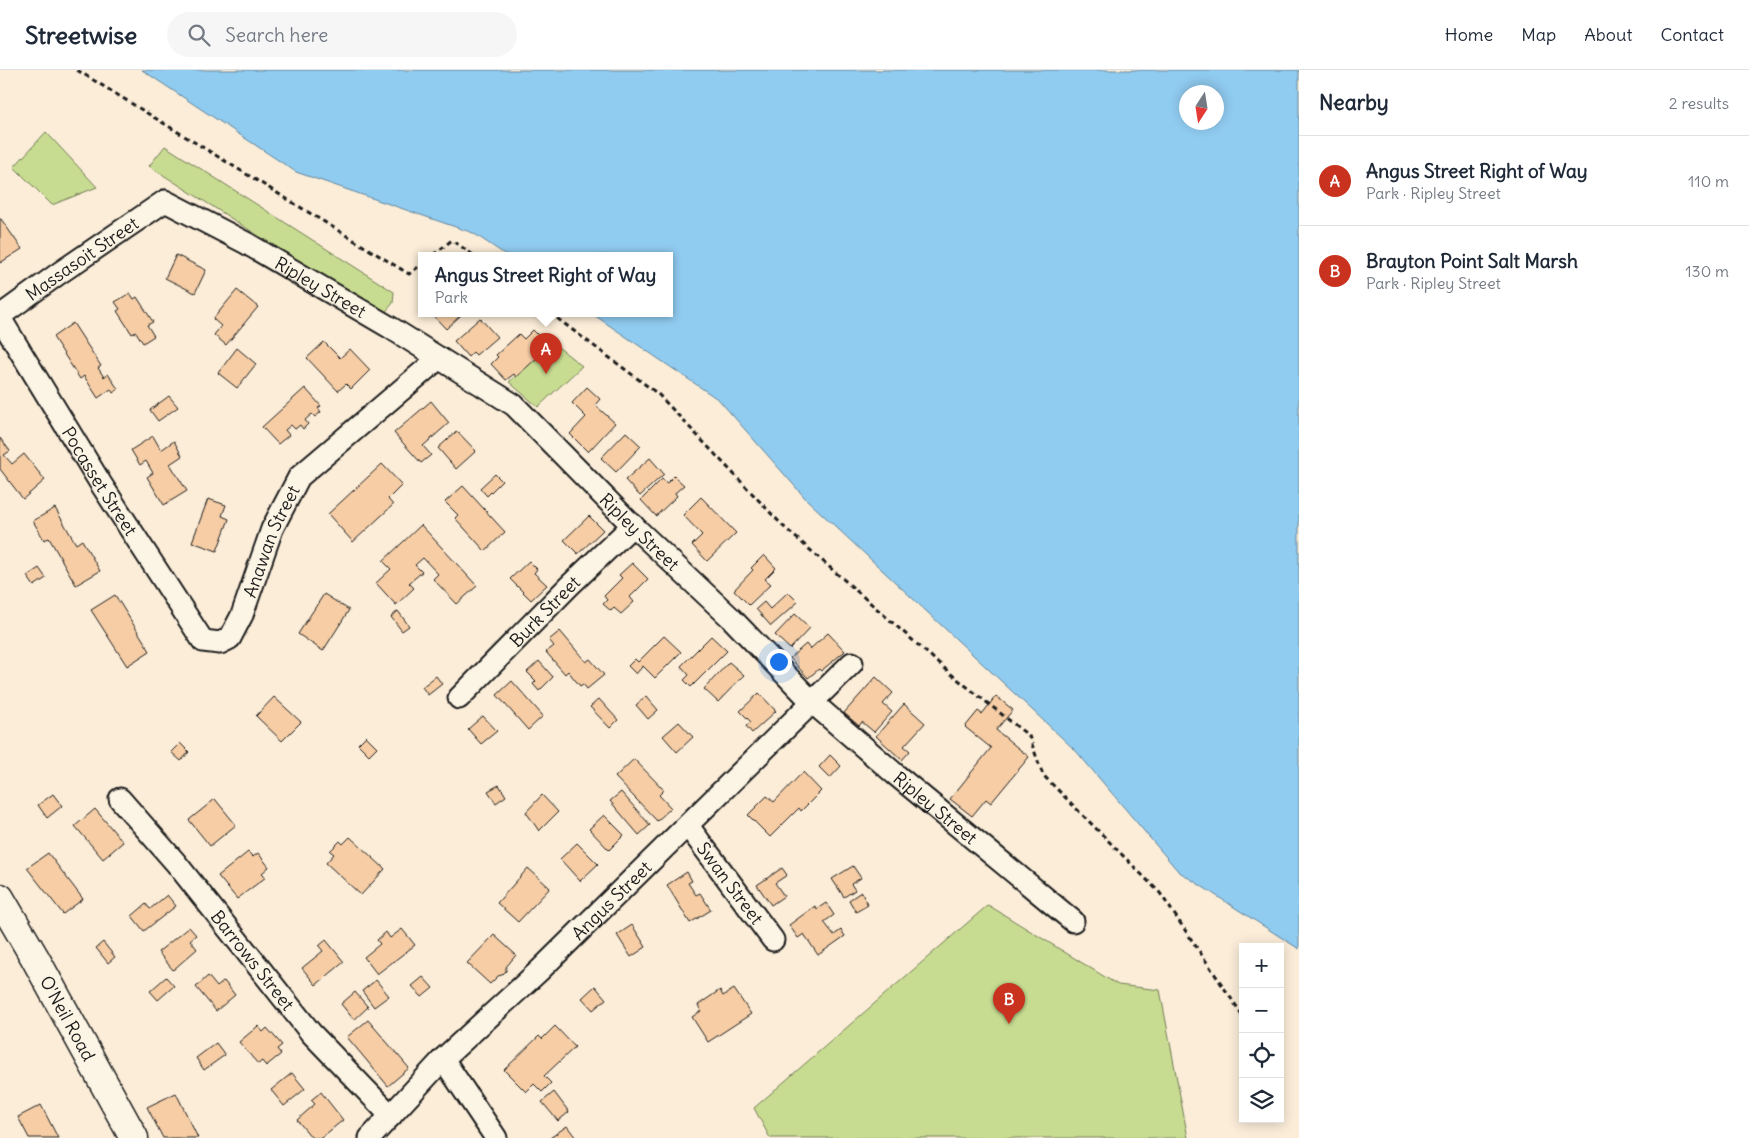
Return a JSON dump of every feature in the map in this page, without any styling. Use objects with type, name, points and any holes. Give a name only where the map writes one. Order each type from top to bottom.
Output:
[{"type":"street","name":"Massasoit Street","points":[[0,317],[58,274],[165,201]]},
{"type":"street","name":"Ripley Street","points":[[165,201],[246,243],[391,328],[514,405],[633,525],[731,618],[813,703],[895,774],[1073,921]]},
{"type":"street","name":"Pocasset Street","points":[[0,317],[101,484],[203,641]]},
{"type":"street","name":"Anawan Street","points":[[203,641],[220,643],[230,638],[242,615],[272,529],[299,477],[439,358]]},
{"type":"street","name":"Burk Street","points":[[459,698],[569,586],[633,525]]},
{"type":"street","name":"Angus Street","points":[[370,1138],[443,1060],[539,971],[852,663]]},
{"type":"street","name":"Barrows Street","points":[[120,799],[176,863],[311,1033],[392,1116]]},
{"type":"street","name":"Swan Street","points":[[688,826],[773,940]]},
{"type":"street","name":"O'Neil Road","points":[[0,898],[134,1138]]},
{"type":"street","points":[[443,1060],[496,1138]]},
{"type":"path","points":[[77,70],[410,274],[418,267]]},
{"type":"path","points":[[437,252],[452,240],[469,252]]},
{"type":"path","points":[[555,317],[658,394],[784,527],[951,674],[1029,736],[1043,775],[1160,893],[1239,1010]]},
{"type":"green space","points":[[46,132],[97,187],[52,205],[14,167]]},
{"type":"green space","points":[[165,146],[394,292],[393,303],[383,315],[149,166]]},
{"type":"green space","points":[[553,343],[582,366],[538,407],[509,382]]},
{"type":"green space","points":[[988,905],[1118,985],[1160,990],[1188,1138],[770,1138],[754,1108]]},
{"type":"water","points":[[142,70],[1299,70],[1299,949],[1178,871],[1076,751],[806,499],[719,400],[597,317],[673,317],[673,252],[502,252],[473,233],[296,172]]},
{"type":"building","points":[[0,219],[22,249],[0,263]]},
{"type":"building","points":[[176,255],[206,270],[195,293],[165,278]]},
{"type":"building","points":[[237,290],[258,307],[226,345],[214,335],[221,326],[213,319]]},
{"type":"building","points":[[130,293],[134,299],[137,297],[153,322],[147,325],[154,336],[143,343],[136,332],[132,334],[117,311],[120,309],[115,302]]},
{"type":"building","points":[[435,317],[459,317],[446,329]]},
{"type":"building","points":[[480,318],[497,337],[476,355],[473,352],[468,357],[454,341]]},
{"type":"building","points":[[73,323],[101,366],[98,368],[104,377],[108,374],[118,389],[113,393],[111,389],[98,398],[84,376],[80,379],[53,337]]},
{"type":"building","points":[[533,330],[546,343],[535,352],[539,356],[516,377],[514,374],[506,380],[491,364],[498,357],[496,355],[519,334],[524,339]]},
{"type":"building","points":[[324,342],[340,358],[350,349],[370,370],[351,389],[346,384],[338,391],[307,358]]},
{"type":"building","points":[[237,348],[256,364],[237,388],[218,373]]},
{"type":"building","points":[[587,387],[600,399],[595,405],[615,423],[588,452],[570,434],[586,417],[572,403]]},
{"type":"building","points":[[305,388],[321,406],[318,408],[321,412],[315,417],[312,414],[305,420],[308,424],[303,429],[300,425],[295,429],[291,425],[285,430],[289,435],[278,444],[262,427]]},
{"type":"building","points":[[169,396],[178,407],[158,421],[150,410]]},
{"type":"building","points":[[431,401],[449,423],[423,446],[431,455],[421,463],[394,433]]},
{"type":"building","points":[[457,431],[476,451],[456,469],[438,448]]},
{"type":"building","points":[[626,432],[641,446],[616,472],[601,458]]},
{"type":"building","points":[[153,436],[161,450],[174,441],[182,456],[170,464],[187,491],[164,505],[147,477],[153,473],[146,461],[140,465],[131,450]]},
{"type":"building","points":[[0,438],[10,451],[4,455],[12,464],[24,454],[45,480],[23,499],[0,469]]},
{"type":"building","points":[[650,458],[664,474],[640,496],[625,480]]},
{"type":"building","points":[[382,464],[402,485],[388,499],[393,505],[353,542],[328,514]]},
{"type":"building","points":[[495,474],[502,481],[487,496],[480,488]]},
{"type":"building","points":[[674,476],[684,485],[675,493],[677,496],[656,516],[641,500],[662,479],[667,483]]},
{"type":"building","points":[[463,486],[505,532],[485,551],[455,518],[458,515],[445,502]]},
{"type":"building","points":[[701,497],[736,533],[707,561],[692,545],[702,535],[683,515]]},
{"type":"building","points":[[208,499],[226,505],[222,516],[229,519],[217,551],[192,542]]},
{"type":"building","points":[[55,508],[76,544],[82,540],[100,571],[76,585],[49,538],[44,540],[33,521]]},
{"type":"building","points":[[589,516],[603,530],[578,554],[564,540]]},
{"type":"building","points":[[421,525],[477,586],[457,604],[433,579],[438,574],[423,558],[415,565],[422,572],[409,583],[414,588],[396,605],[376,583],[391,569],[383,561]]},
{"type":"building","points":[[764,555],[776,568],[765,579],[771,584],[749,605],[734,590]]},
{"type":"building","points":[[529,561],[537,569],[534,573],[547,585],[531,600],[510,579]]},
{"type":"building","points":[[632,563],[648,579],[630,597],[634,602],[621,614],[614,608],[611,611],[603,604],[607,600],[604,596],[622,578],[619,575]]},
{"type":"building","points":[[39,568],[46,578],[34,586],[27,576]]},
{"type":"building","points":[[788,592],[798,602],[771,626],[756,609],[764,602],[770,609]]},
{"type":"building","points":[[324,594],[349,610],[323,651],[298,634]]},
{"type":"building","points":[[115,595],[150,651],[127,666],[91,610]]},
{"type":"building","points":[[398,611],[409,626],[402,631],[391,617]]},
{"type":"building","points":[[795,614],[810,628],[790,649],[775,635]]},
{"type":"building","points":[[560,631],[586,662],[590,659],[604,675],[587,689],[583,684],[580,686],[568,671],[565,674],[546,652],[554,646],[549,640]]},
{"type":"building","points":[[828,633],[845,651],[821,671],[819,669],[808,678],[790,658],[806,644],[810,649]]},
{"type":"building","points":[[664,636],[681,652],[655,678],[643,666],[636,674],[628,666],[635,659],[638,662]]},
{"type":"building","points":[[711,636],[727,651],[691,687],[684,680],[689,675],[681,666]]},
{"type":"building","points":[[539,661],[553,677],[539,691],[533,684],[536,681],[527,672]]},
{"type":"building","points":[[729,662],[744,675],[718,702],[704,689]]},
{"type":"building","points":[[436,676],[442,684],[428,695],[422,687]]},
{"type":"building","points":[[876,677],[893,693],[883,704],[892,712],[874,732],[862,722],[859,726],[844,713]]},
{"type":"building","points":[[512,681],[543,716],[528,730],[497,695]]},
{"type":"building","points":[[759,693],[776,711],[752,733],[746,726],[751,722],[740,711]]},
{"type":"building","points":[[646,696],[658,710],[648,719],[636,705]]},
{"type":"building","points":[[996,696],[1013,710],[996,730],[1029,757],[991,803],[986,799],[972,816],[950,799],[991,748],[965,727],[978,711],[982,714]]},
{"type":"building","points":[[274,697],[301,722],[282,741],[256,716]]},
{"type":"building","points":[[599,699],[618,720],[610,728],[590,707]]},
{"type":"building","points":[[904,704],[925,723],[904,746],[910,751],[902,760],[876,736]]},
{"type":"building","points":[[483,716],[497,731],[481,744],[468,729]]},
{"type":"building","points":[[679,722],[693,737],[677,752],[663,736]]},
{"type":"building","points":[[366,736],[377,747],[369,755],[358,744]]},
{"type":"building","points":[[180,743],[189,752],[181,761],[171,752]]},
{"type":"building","points":[[830,755],[841,766],[830,778],[819,767]]},
{"type":"building","points":[[634,759],[664,790],[659,795],[671,808],[657,821],[615,777]]},
{"type":"building","points":[[803,772],[821,791],[801,811],[799,808],[770,837],[748,815],[767,796],[774,802]]},
{"type":"building","points":[[499,785],[506,796],[496,803],[488,791]]},
{"type":"building","points":[[621,792],[650,825],[639,835],[610,801]]},
{"type":"building","points":[[53,794],[62,806],[47,818],[38,805]]},
{"type":"building","points":[[542,795],[558,812],[539,831],[526,812]]},
{"type":"building","points":[[215,799],[236,825],[210,846],[189,820]]},
{"type":"building","points":[[95,809],[123,842],[103,859],[75,826]]},
{"type":"building","points":[[604,815],[624,835],[609,850],[589,829]]},
{"type":"building","points":[[350,837],[385,869],[361,895],[326,863],[334,854],[330,851],[340,841],[343,844]]},
{"type":"building","points":[[577,843],[598,864],[580,881],[560,859]]},
{"type":"building","points":[[248,852],[253,857],[258,853],[269,867],[262,873],[266,877],[237,899],[218,876]]},
{"type":"building","points":[[48,853],[83,899],[63,914],[27,868]]},
{"type":"building","points":[[853,866],[861,878],[851,884],[855,890],[844,897],[832,879]]},
{"type":"building","points":[[528,868],[550,888],[518,922],[497,903]]},
{"type":"building","points":[[782,868],[787,875],[775,883],[784,896],[771,905],[757,885]]},
{"type":"building","points":[[687,872],[692,881],[688,883],[696,895],[700,893],[711,910],[690,923],[667,885]]},
{"type":"building","points":[[861,892],[868,905],[856,912],[849,900]]},
{"type":"building","points":[[167,895],[176,906],[144,931],[132,916],[146,904],[150,909]]},
{"type":"building","points":[[826,903],[834,915],[824,922],[834,935],[841,930],[845,936],[818,955],[804,934],[798,938],[789,925],[815,906],[817,909]]},
{"type":"building","points":[[632,925],[646,947],[631,957],[617,935]]},
{"type":"building","points":[[189,927],[196,935],[190,940],[197,949],[173,970],[158,952]]},
{"type":"building","points":[[402,929],[415,945],[377,974],[364,957],[380,944],[377,940],[386,932],[390,938]]},
{"type":"building","points":[[494,935],[516,955],[506,967],[506,971],[490,984],[467,963]]},
{"type":"building","points":[[326,940],[344,962],[316,985],[302,968],[323,951],[319,946]]},
{"type":"building","points":[[103,942],[115,957],[108,963],[96,948]]},
{"type":"building","points":[[208,976],[217,987],[224,981],[235,995],[216,1011],[196,987]]},
{"type":"building","points":[[166,977],[174,986],[158,1000],[150,991]]},
{"type":"building","points":[[423,977],[433,988],[422,997],[412,986]]},
{"type":"building","points":[[376,980],[389,996],[374,1007],[362,991]]},
{"type":"building","points":[[595,986],[606,999],[593,1010],[582,998]]},
{"type":"building","points":[[734,989],[751,1014],[708,1042],[692,1017],[701,1011],[698,1005],[720,990],[723,996]]},
{"type":"building","points":[[355,992],[368,1007],[354,1020],[341,1004]]},
{"type":"building","points":[[368,1020],[409,1068],[388,1086],[347,1037]]},
{"type":"building","points":[[258,1026],[263,1032],[267,1028],[282,1045],[277,1049],[281,1054],[266,1066],[262,1061],[258,1064],[239,1042]]},
{"type":"building","points":[[555,1026],[575,1047],[544,1076],[551,1083],[542,1092],[534,1084],[526,1092],[504,1070],[539,1036],[542,1039]]},
{"type":"building","points":[[216,1043],[225,1055],[204,1070],[196,1058]]},
{"type":"building","points":[[292,1073],[305,1089],[284,1106],[271,1090]]},
{"type":"building","points":[[321,1092],[343,1120],[321,1138],[312,1138],[297,1120],[315,1104],[311,1100]]},
{"type":"building","points":[[554,1092],[569,1112],[558,1121],[542,1102]]},
{"type":"building","points":[[176,1093],[198,1138],[163,1138],[147,1107]]},
{"type":"building","points":[[41,1105],[58,1138],[29,1138],[18,1117]]},
{"type":"building","points":[[567,1126],[576,1138],[550,1138]]},
{"type":"place","name":"Angus Street Right of Way","points":[[546,374]]},
{"type":"place","name":"Brayton Point Salt Marsh","points":[[1009,1024]]}]
